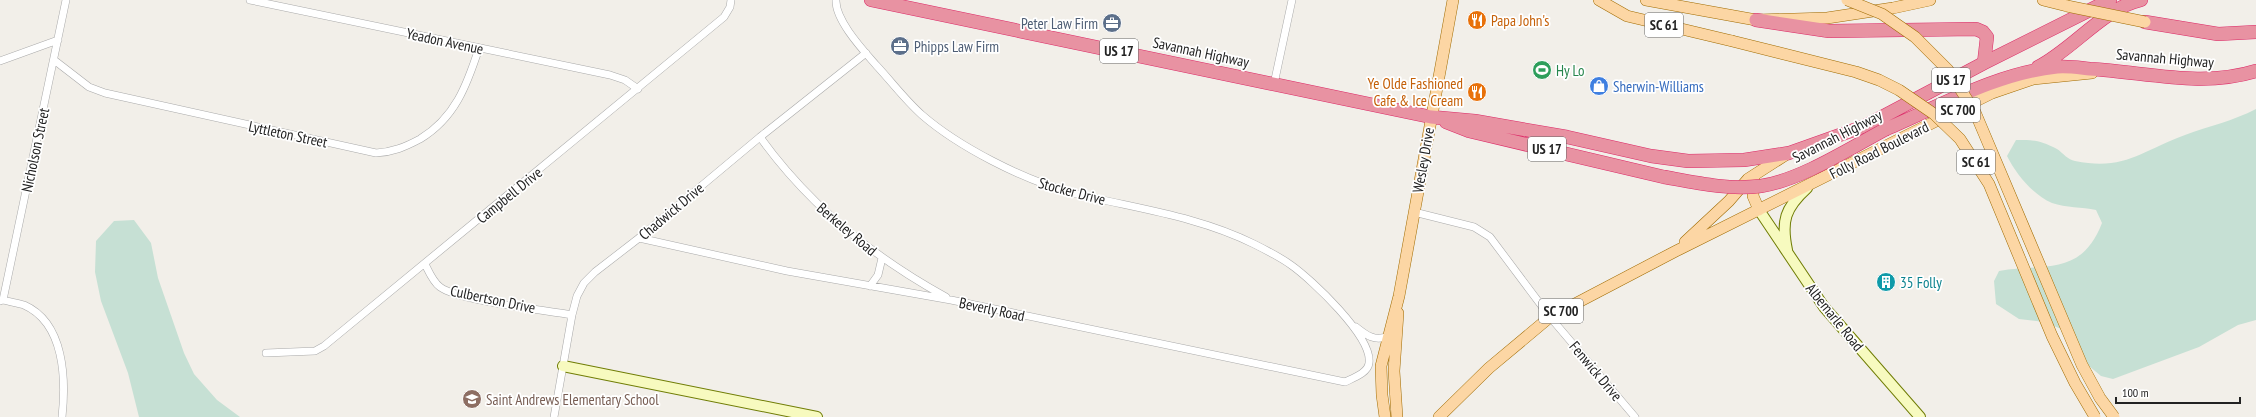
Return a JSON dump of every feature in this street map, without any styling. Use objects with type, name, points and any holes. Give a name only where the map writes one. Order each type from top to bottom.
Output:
[{"type":"highway","name":"Savannah Highway","points":[[871,0],[1431,117],[1475,121],[1567,137],[1651,156],[1688,160],[1744,160],[1789,153],[1865,126],[1984,62],[2110,0]]},
{"type":"highway","points":[[2026,73],[2049,61],[2080,35],[2121,8],[2141,0]]},
{"type":"highway","points":[[1756,20],[1829,31],[1976,29],[1983,32],[1987,37],[1984,62]]},
{"type":"highway","points":[[2145,22],[2218,34],[2256,32]]},
{"type":"highway","name":"Savannah Highway","points":[[1431,117],[1469,131],[1664,176],[1729,187],[1762,186],[1802,173],[1886,129],[1990,84],[2026,73],[2058,66],[2114,70],[2203,80],[2256,71]]},
{"type":"main road","name":"Wesley Drive","points":[[1385,417],[1382,395],[1381,366],[1399,296],[1453,0]]},
{"type":"main road","name":"SC 61","points":[[1599,0],[1627,16],[1856,72],[1879,80],[1899,90],[1934,114],[1964,145],[1989,184],[2052,336],[2075,383],[2095,417]]},
{"type":"main road","points":[[1646,0],[1756,20],[1828,18],[1893,8],[1930,0]]},
{"type":"main road","name":"SC 61","points":[[1847,0],[1882,14],[1915,37],[1948,70],[1975,112],[2082,365],[2100,398],[2114,417]]},
{"type":"main road","points":[[2043,0],[2145,22]]},
{"type":"main road","name":"Folly Road Boulevard","points":[[1439,417],[1489,368],[1550,317],[1676,250],[1812,184],[1992,93],[2033,79],[2114,70]]},
{"type":"main road","name":"Folly Road Boulevard","points":[[1676,250],[1756,173],[1789,153]]},
{"type":"main road","points":[[1756,173],[1752,184],[1753,196],[1759,210]]},
{"type":"main road","name":"Wesley Drive","points":[[1397,417],[1394,394],[1399,296]]},
{"type":"main road","points":[[1394,394],[1406,417]]},
{"type":"main road","name":"Folly Road Boulevard","points":[[1449,417],[1463,395]]},
{"type":"street","name":"Nicholson Street","points":[[2,301],[4,278],[54,60],[66,0]]},
{"type":"street","name":"Yeadon Avenue","points":[[250,0],[610,75],[625,80],[638,89]]},
{"type":"street","name":"Campbell Drive","points":[[266,353],[315,351],[425,264],[724,17],[730,7],[730,0]]},
{"type":"street","name":"Stocker Drive","points":[[836,0],[837,14],[866,53],[922,114],[944,131],[985,156],[1028,178],[1062,189],[1188,219],[1223,230],[1255,244],[1290,264],[1313,283],[1350,324],[1363,342],[1369,355],[1369,364],[1366,370],[1345,382]]},
{"type":"street","points":[[1274,84],[1292,0]]},
{"type":"street","points":[[0,61],[58,40]]},
{"type":"street","name":"Lyttleton Street","points":[[54,60],[90,87],[105,93],[376,153],[403,148],[435,130],[452,112],[462,94],[479,48]]},
{"type":"street","name":"Chadwick Drive","points":[[554,417],[572,315],[577,296],[584,283],[595,272],[639,238],[760,137],[866,53]]},
{"type":"street","name":"Berkeley Road","points":[[760,137],[778,162],[827,214],[882,258],[911,278],[951,300]]},
{"type":"street","points":[[1788,256],[1783,231],[1785,218],[1790,205],[1812,184]]},
{"type":"street","name":"Albemarle Road","points":[[1759,210],[1788,256],[1825,308],[1920,417]]},
{"type":"street","name":"Fenwick Drive","points":[[1414,212],[1474,227],[1490,237],[1550,317],[1635,417]]},
{"type":"street","name":"Beverly Road","points":[[639,238],[787,271],[951,300],[1345,382]]},
{"type":"street","points":[[870,286],[878,275],[882,258]]},
{"type":"street","name":"Culbertson Drive","points":[[425,264],[436,283],[447,290],[469,297],[572,315]]},
{"type":"street","points":[[2,301],[25,306],[43,320],[56,341],[62,362],[64,398],[62,417]]},
{"type":"street","name":"Stocker Drive","points":[[1350,324],[1369,337],[1382,339],[1388,336]]},
{"type":"street","points":[[563,366],[817,417]]},
{"type":"green space","points":[[2256,109],[2256,320],[2238,325],[2199,347],[2113,379],[2101,376],[2083,361],[2061,329],[2045,322],[2019,319],[1996,304],[1994,281],[1999,271],[2046,267],[2072,260],[2084,252],[2093,240],[2102,223],[2096,210],[2063,206],[2052,203],[2038,195],[2020,177],[2007,156],[2016,140],[2032,140],[2041,142],[2057,149],[2072,160],[2092,163],[2107,163],[2132,158],[2185,135],[2230,120]]},
{"type":"green space","points":[[134,220],[151,243],[158,278],[184,353],[194,374],[217,400],[240,417],[139,417],[128,373],[101,301],[95,272],[96,241],[114,221]]},
{"type":"place","name":"Papa John's","points":[[1477,20]]},
{"type":"place","name":"Peter Law Firm","points":[[1112,23]]},
{"type":"place","name":"Phipps Law Firm","points":[[900,46]]},
{"type":"place","name":"Hy Lo","points":[[1542,70]]},
{"type":"place","name":"Sherwin-Williams","points":[[1599,86]]},
{"type":"place","name":"Ye Olde Fashioned Cafe & Ice Cream","points":[[1477,92]]},
{"type":"place","name":"35 Folly","points":[[1886,282]]},
{"type":"place","name":"Saint Andrews Elementary School","points":[[472,399]]}]
